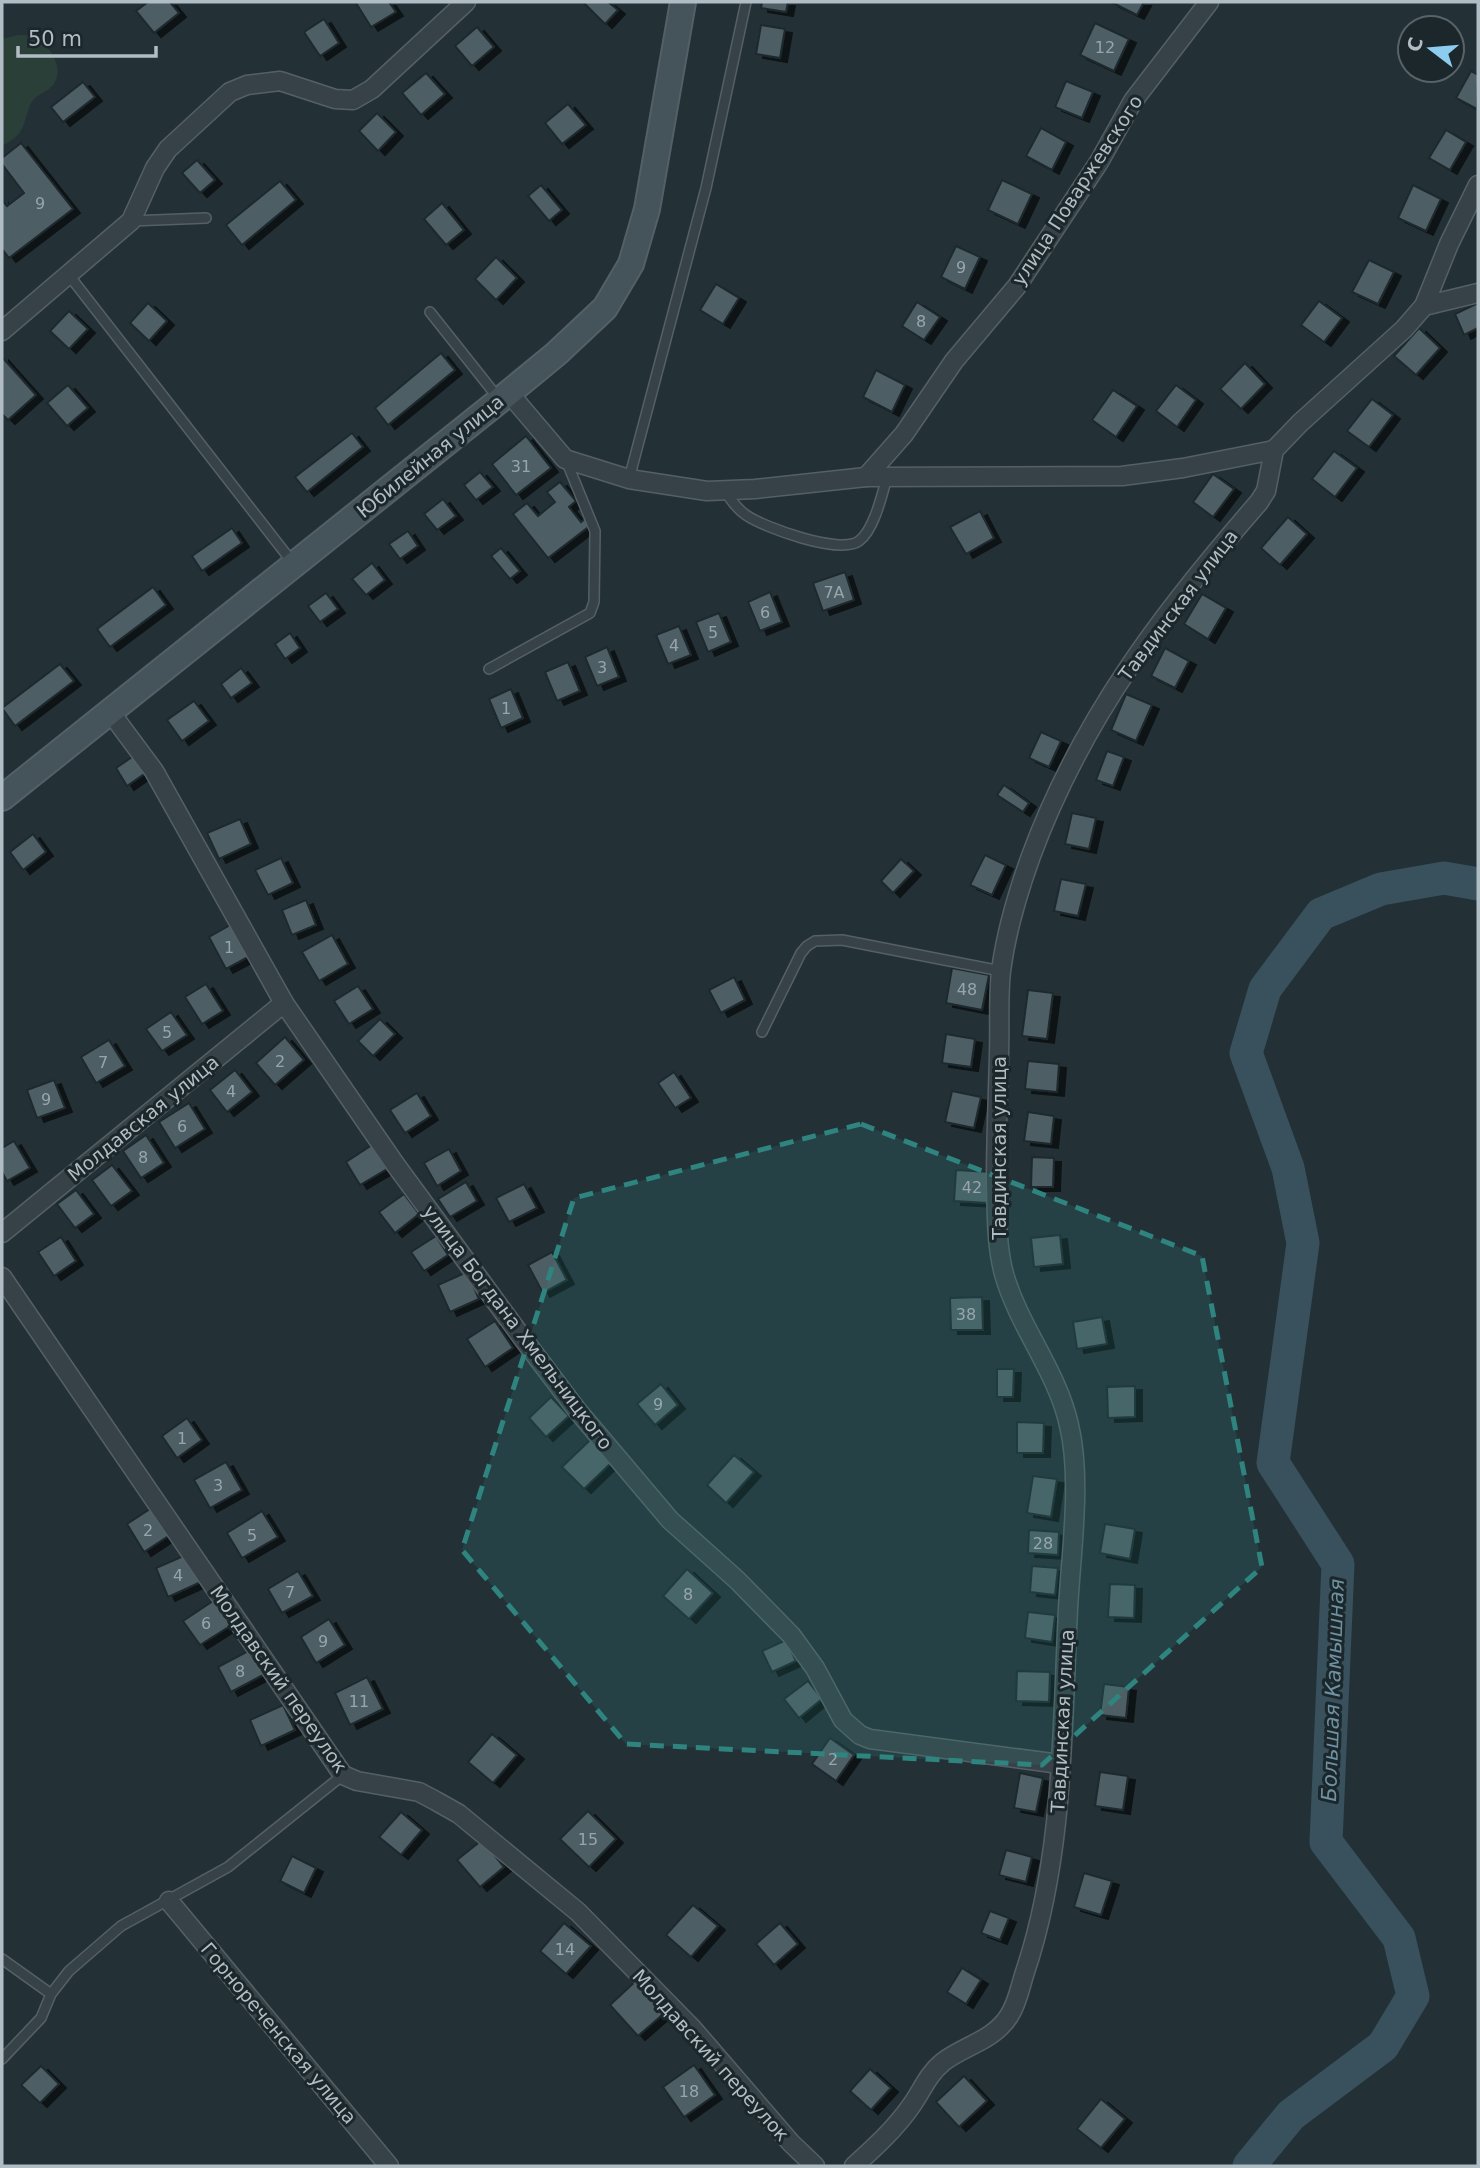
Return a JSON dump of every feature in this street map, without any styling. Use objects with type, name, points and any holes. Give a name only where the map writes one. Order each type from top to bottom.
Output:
[{"type":"street","points":[[2,331],[131,221],[155,168],[168,149],[230,92],[247,85],[280,81],[335,99],[353,100],[372,89],[466,2]]},
{"type":"street","name":"Юбилейная улица","points":[[5,790],[111,713],[505,397],[605,308],[631,264],[647,209],[682,2]]},
{"type":"street","name":"улица Поваржевского","points":[[866,477],[904,434],[954,361],[1017,286],[1099,162],[1133,101],[1209,2]]},
{"type":"street","points":[[505,397],[565,459],[629,479],[677,488],[725,491],[866,477],[1122,476],[1183,468],[1274,450],[1404,329],[1424,306],[1449,244],[1478,185]]},
{"type":"street","points":[[1424,306],[1478,293]]},
{"type":"street","name":"Тавдинская улица","points":[[854,2166],[898,2123],[912,2105],[927,2077],[946,2060],[993,2034],[1012,2011],[1034,1948],[1053,1850],[1074,1504],[1074,1455],[1061,1399],[1005,1278],[999,1254],[997,1222],[996,1122],[1001,971],[1021,884],[1043,824],[1074,755],[1132,660],[1185,590],[1259,502],[1266,491],[1274,450]]},
{"type":"street","name":"улица Богдана Хмельницкого","points":[[111,713],[154,771],[284,1003],[396,1164],[577,1410],[670,1520],[737,1580],[791,1635],[814,1668],[843,1720],[860,1735],[870,1739],[1060,1763]]},
{"type":"street","name":"Молдавская улица","points":[[2,1233],[284,1003]]},
{"type":"street","name":"Молдавский переулок","points":[[2,1278],[342,1776],[419,1792],[459,1814],[578,1912],[691,2028],[791,2143],[815,2166]]},
{"type":"street","name":"Горнореченская улица","points":[[169,1901],[389,2166]]},
{"type":"lane","points":[[629,479],[706,188],[746,2]]},
{"type":"lane","points":[[131,221],[206,218]]},
{"type":"lane","points":[[68,274],[294,565]]},
{"type":"lane","points":[[430,312],[505,397]]},
{"type":"lane","points":[[489,669],[590,613],[594,602],[595,531],[565,459]]},
{"type":"lane","points":[[725,491],[745,514],[786,535],[848,545],[858,542],[866,533],[887,477]]},
{"type":"lane","points":[[762,1032],[801,953],[815,940],[842,940],[1001,971]]},
{"type":"lane","points":[[2,2059],[41,2018],[51,1994],[69,1971],[121,1926],[228,1867],[342,1776]]},
{"type":"lane","points":[[2,1959],[51,1994]]},
{"type":"highlighted area","points":[[861,1124],[1202,1256],[1262,1567],[1042,1765],[626,1744],[462,1550],[574,1198]]},
{"type":"green space","points":[[18,35],[34,37],[48,48],[58,71],[53,85],[31,103],[20,132],[2,146],[2,39]]},
{"type":"building","points":[[148,2],[170,2],[179,13],[154,33],[136,11]]},
{"type":"building","points":[[389,2],[396,12],[371,27],[356,3]]},
{"type":"building","points":[[583,2],[608,2],[618,10],[605,24]]},
{"type":"building","points":[[762,2],[788,2],[786,12],[761,8]]},
{"type":"building","points":[[1111,2],[1144,2],[1137,15]]},
{"type":"building","points":[[324,19],[339,43],[320,56],[304,32]]},
{"type":"building","points":[[1095,23],[1129,39],[1114,71],[1080,55]]},
{"type":"building","points":[[761,25],[785,29],[780,58],[756,54]]},
{"type":"building","points":[[477,27],[494,47],[472,66],[455,46]]},
{"type":"building","points":[[1471,71],[1478,75],[1477,109],[1456,98]]},
{"type":"building","points":[[426,73],[445,94],[421,115],[402,93]]},
{"type":"building","points":[[1066,81],[1093,92],[1082,118],[1055,107]]},
{"type":"building","points":[[83,82],[95,97],[63,122],[51,107]]},
{"type":"building","points":[[568,104],[586,125],[562,144],[545,123]]},
{"type":"building","points":[[377,113],[396,132],[378,151],[359,131]]},
{"type":"building","points":[[1041,128],[1066,142],[1052,170],[1026,156]]},
{"type":"building","points":[[1446,130],[1466,142],[1450,170],[1429,158]]},
{"type":"building","points":[[21,143],[73,209],[9,258],[2,249],[2,200],[7,206],[24,193],[2,164],[2,158]]},
{"type":"building","points":[[197,160],[215,180],[200,193],[182,173]]},
{"type":"building","points":[[1002,180],[1032,194],[1018,224],[988,210]]},
{"type":"building","points":[[280,181],[296,200],[242,245],[226,225]]},
{"type":"building","points":[[541,185],[562,210],[549,221],[528,196]]},
{"type":"building","points":[[1413,185],[1441,199],[1426,231],[1398,218]]},
{"type":"building","points":[[442,203],[464,230],[446,245],[424,219]]},
{"type":"building","points":[[956,246],[980,257],[965,289],[941,277]]},
{"type":"building","points":[[496,257],[517,278],[496,300],[475,279]]},
{"type":"building","points":[[1369,260],[1394,272],[1378,304],[1352,292]]},
{"type":"building","points":[[716,284],[739,298],[723,324],[700,310]]},
{"type":"building","points":[[1319,301],[1342,318],[1324,342],[1301,325]]},
{"type":"building","points":[[917,302],[940,317],[924,340],[902,326]]},
{"type":"building","points":[[148,303],[167,321],[149,341],[130,323]]},
{"type":"building","points":[[1478,303],[1478,328],[1464,335],[1455,314]]},
{"type":"building","points":[[69,311],[88,329],[69,349],[50,331]]},
{"type":"building","points":[[1419,328],[1440,348],[1416,375],[1394,356]]},
{"type":"building","points":[[441,353],[455,370],[388,425],[375,408]]},
{"type":"building","points":[[2,357],[36,395],[8,420],[2,414]]},
{"type":"building","points":[[1245,363],[1265,384],[1241,409],[1220,389]]},
{"type":"building","points":[[876,370],[905,385],[892,412],[863,397]]},
{"type":"building","points":[[68,385],[88,408],[67,426],[47,403]]},
{"type":"building","points":[[1176,385],[1196,400],[1177,427],[1156,411]]},
{"type":"building","points":[[1113,390],[1137,406],[1116,437],[1092,420]]},
{"type":"building","points":[[1372,399],[1393,415],[1369,447],[1347,431]]},
{"type":"building","points":[[352,433],[363,447],[307,492],[295,477]]},
{"type":"building","points":[[526,436],[551,468],[516,495],[492,464]]},
{"type":"building","points":[[1334,451],[1357,468],[1335,497],[1312,479]]},
{"type":"building","points":[[480,472],[493,487],[476,500],[464,485]]},
{"type":"building","points":[[1213,474],[1234,489],[1213,517],[1193,502]]},
{"type":"building","points":[[560,482],[576,501],[569,507],[581,522],[586,518],[591,525],[548,558],[513,514],[527,503],[538,516],[555,502],[547,492]]},
{"type":"building","points":[[443,499],[456,516],[437,530],[424,514]]},
{"type":"building","points":[[980,511],[994,538],[966,554],[950,527]]},
{"type":"building","points":[[1288,517],[1307,534],[1280,565],[1261,548]]},
{"type":"building","points":[[232,528],[242,543],[202,571],[192,556]]},
{"type":"building","points":[[408,531],[418,546],[400,559],[389,544]]},
{"type":"building","points":[[501,548],[520,571],[510,579],[491,556]]},
{"type":"building","points":[[372,563],[385,580],[366,595],[352,579]]},
{"type":"building","points":[[845,572],[854,600],[823,611],[813,583]]},
{"type":"building","points":[[153,587],[166,605],[110,647],[97,629]]},
{"type":"building","points":[[770,592],[782,622],[760,631],[748,602]]},
{"type":"building","points":[[326,593],[338,609],[320,622],[308,606]]},
{"type":"building","points":[[1202,594],[1226,608],[1208,639],[1184,624]]},
{"type":"building","points":[[719,613],[731,642],[708,652],[696,622]]},
{"type":"building","points":[[679,626],[691,655],[668,664],[656,635]]},
{"type":"building","points":[[290,633],[300,648],[285,659],[275,644]]},
{"type":"building","points":[[607,647],[619,677],[597,686],[585,657]]},
{"type":"building","points":[[1165,648],[1189,661],[1175,688],[1151,676]]},
{"type":"building","points":[[568,662],[580,691],[557,701],[545,672]]},
{"type":"building","points":[[60,664],[74,681],[15,726],[2,708]]},
{"type":"building","points":[[241,668],[252,683],[231,698],[221,684]]},
{"type":"building","points":[[511,689],[523,718],[501,728],[489,699]]},
{"type":"building","points":[[1126,694],[1152,705],[1136,741],[1111,730]]},
{"type":"building","points":[[194,701],[209,721],[182,741],[167,720]]},
{"type":"building","points":[[1041,732],[1061,741],[1049,767],[1029,758]]},
{"type":"building","points":[[1107,751],[1124,757],[1113,786],[1096,780]]},
{"type":"building","points":[[135,755],[147,772],[127,786],[116,768]]},
{"type":"building","points":[[1004,785],[1029,803],[1023,812],[997,795]]},
{"type":"building","points":[[1072,813],[1096,818],[1089,849],[1065,844]]},
{"type":"building","points":[[240,819],[251,844],[219,859],[207,833]]},
{"type":"building","points":[[33,834],[46,852],[23,870],[10,852]]},
{"type":"building","points":[[985,855],[1006,865],[992,895],[970,885]]},
{"type":"building","points":[[281,858],[293,883],[268,895],[255,870]]},
{"type":"building","points":[[901,859],[914,871],[893,893],[881,881]]},
{"type":"building","points":[[1061,879],[1086,884],[1078,916],[1054,911]]},
{"type":"building","points":[[306,900],[316,925],[292,935],[282,910]]},
{"type":"building","points":[[232,924],[250,956],[226,969],[209,937]]},
{"type":"building","points":[[332,935],[348,964],[319,981],[302,952]]},
{"type":"building","points":[[952,968],[989,975],[982,1010],[946,1003]]},
{"type":"building","points":[[734,977],[745,1000],[721,1013],[709,990]]},
{"type":"building","points":[[206,984],[223,1011],[202,1024],[185,997]]},
{"type":"building","points":[[358,986],[373,1009],[349,1024],[334,1001]]},
{"type":"building","points":[[1028,990],[1053,993],[1047,1039],[1022,1036]]},
{"type":"building","points":[[171,1012],[187,1035],[162,1051],[146,1029]]},
{"type":"building","points":[[380,1019],[395,1034],[373,1056],[358,1041]]},
{"type":"building","points":[[946,1034],[975,1039],[971,1067],[942,1063]]},
{"type":"building","points":[[285,1037],[304,1060],[275,1085],[256,1063]]},
{"type":"building","points":[[109,1040],[125,1066],[96,1083],[81,1057]]},
{"type":"building","points":[[1028,1061],[1059,1064],[1057,1092],[1025,1089]]},
{"type":"building","points":[[235,1070],[252,1092],[227,1112],[210,1090]]},
{"type":"building","points":[[674,1072],[691,1098],[675,1108],[658,1083]]},
{"type":"building","points":[[54,1080],[65,1108],[37,1118],[27,1090]]},
{"type":"building","points":[[952,1091],[981,1097],[974,1128],[945,1122]]},
{"type":"building","points":[[417,1093],[431,1116],[405,1133],[390,1110]]},
{"type":"building","points":[[189,1103],[205,1129],[175,1148],[159,1122]]},
{"type":"building","points":[[1028,1112],[1054,1116],[1051,1144],[1024,1141]]},
{"type":"building","points":[[146,1135],[164,1163],[141,1178],[123,1151]]},
{"type":"building","points":[[14,1141],[30,1168],[7,1181],[2,1172],[2,1148]]},
{"type":"building","points":[[372,1145],[387,1169],[360,1185],[346,1162]]},
{"type":"building","points":[[449,1149],[461,1171],[437,1186],[424,1163]]},
{"type":"building","points":[[1032,1157],[1054,1158],[1053,1187],[1031,1187]]},
{"type":"building","points":[[112,1165],[132,1191],[111,1206],[92,1180]]},
{"type":"building","points":[[956,1170],[989,1172],[987,1203],[954,1201]]},
{"type":"building","points":[[466,1182],[477,1201],[450,1217],[438,1199]]},
{"type":"building","points":[[524,1184],[537,1208],[509,1222],[496,1198]]},
{"type":"building","points":[[76,1190],[94,1214],[75,1228],[57,1204]]},
{"type":"building","points":[[404,1194],[419,1214],[395,1233],[379,1212]]},
{"type":"building","points":[[1060,1235],[1063,1264],[1034,1267],[1031,1238]]},
{"type":"building","points":[[436,1236],[448,1255],[424,1271],[411,1252]]},
{"type":"building","points":[[61,1237],[76,1261],[54,1276],[38,1252]]},
{"type":"building","points":[[552,1252],[567,1280],[543,1293],[528,1265]]},
{"type":"building","points":[[467,1272],[479,1299],[450,1312],[438,1285]]},
{"type":"building","points":[[982,1297],[983,1330],[951,1330],[950,1298]]},
{"type":"building","points":[[1102,1317],[1107,1344],[1077,1349],[1073,1322]]},
{"type":"building","points":[[495,1321],[513,1348],[485,1367],[467,1339]]},
{"type":"building","points":[[997,1369],[1014,1369],[1013,1397],[997,1397]]},
{"type":"building","points":[[661,1384],[678,1405],[655,1425],[637,1404]]},
{"type":"building","points":[[1135,1386],[1135,1417],[1108,1418],[1107,1387]]},
{"type":"building","points":[[551,1397],[569,1416],[546,1437],[529,1418]]},
{"type":"building","points":[[187,1418],[202,1440],[177,1458],[162,1436]]},
{"type":"building","points":[[1017,1422],[1044,1423],[1043,1453],[1017,1453]]},
{"type":"building","points":[[590,1440],[612,1462],[584,1489],[562,1467]]},
{"type":"building","points":[[734,1455],[754,1472],[726,1503],[707,1485]]},
{"type":"building","points":[[226,1462],[242,1490],[210,1508],[194,1480]]},
{"type":"building","points":[[1033,1476],[1057,1479],[1051,1517],[1027,1513]]},
{"type":"building","points":[[153,1507],[170,1535],[144,1552],[127,1524]]},
{"type":"building","points":[[262,1511],[278,1537],[242,1558],[227,1533]]},
{"type":"building","points":[[1105,1524],[1135,1529],[1130,1559],[1100,1553]]},
{"type":"building","points":[[1029,1530],[1059,1532],[1058,1555],[1028,1553]]},
{"type":"building","points":[[188,1554],[201,1582],[168,1597],[156,1568]]},
{"type":"building","points":[[1032,1566],[1058,1568],[1055,1595],[1030,1592]]},
{"type":"building","points":[[687,1569],[713,1593],[689,1619],[663,1596]]},
{"type":"building","points":[[298,1571],[313,1596],[282,1613],[268,1589]]},
{"type":"building","points":[[1110,1584],[1135,1585],[1134,1618],[1108,1617]]},
{"type":"building","points":[[213,1601],[230,1626],[200,1645],[183,1621]]},
{"type":"building","points":[[1028,1612],[1055,1615],[1052,1642],[1025,1638]]},
{"type":"building","points":[[329,1619],[345,1645],[316,1663],[301,1637]]},
{"type":"building","points":[[786,1640],[796,1661],[772,1672],[762,1651]]},
{"type":"building","points":[[250,1650],[263,1675],[231,1692],[218,1667]]},
{"type":"building","points":[[1017,1671],[1050,1672],[1049,1702],[1016,1701]]},
{"type":"building","points":[[367,1677],[383,1709],[350,1725],[335,1693]]},
{"type":"building","points":[[808,1681],[822,1699],[799,1718],[784,1699]]},
{"type":"building","points":[[1104,1684],[1129,1687],[1126,1718],[1100,1715]]},
{"type":"building","points":[[283,1705],[295,1730],[261,1746],[250,1720]]},
{"type":"building","points":[[492,1734],[517,1755],[493,1783],[468,1762]]},
{"type":"building","points":[[830,1738],[854,1755],[836,1781],[812,1764]]},
{"type":"building","points":[[1100,1772],[1128,1776],[1123,1810],[1095,1806]]},
{"type":"building","points":[[1020,1773],[1043,1778],[1036,1812],[1014,1808]]},
{"type":"building","points":[[588,1811],[616,1839],[589,1867],[560,1839]]},
{"type":"building","points":[[401,1812],[422,1830],[401,1855],[379,1837]]},
{"type":"building","points":[[482,1840],[504,1867],[480,1887],[457,1860]]},
{"type":"building","points":[[1006,1850],[1032,1857],[1026,1882],[999,1875]]},
{"type":"building","points":[[292,1856],[316,1868],[304,1893],[280,1881]]},
{"type":"building","points":[[1084,1873],[1112,1881],[1101,1915],[1074,1907]]},
{"type":"building","points":[[693,1905],[718,1926],[691,1957],[666,1935]]},
{"type":"building","points":[[990,1911],[1009,1918],[1000,1940],[981,1933]]},
{"type":"building","points":[[564,1923],[591,1946],[566,1974],[540,1951]]},
{"type":"building","points":[[780,1923],[798,1944],[774,1965],[756,1944]]},
{"type":"building","points":[[962,1968],[981,1980],[966,2004],[947,1992]]},
{"type":"building","points":[[639,1978],[668,2010],[638,2036],[610,2005]]},
{"type":"building","points":[[694,2065],[715,2095],[684,2117],[663,2087]]},
{"type":"building","points":[[41,2066],[59,2084],[40,2103],[21,2085]]},
{"type":"building","points":[[870,2069],[891,2088],[871,2110],[850,2091]]},
{"type":"building","points":[[964,2076],[987,2101],[959,2127],[936,2102]]},
{"type":"building","points":[[1101,2099],[1125,2119],[1101,2148],[1077,2129]]},
{"type":"waterway","name":"Большая Камышная","points":[[1249,2166],[1291,2115],[1383,2046],[1413,1996],[1399,1938],[1326,1842],[1338,1564],[1273,1463],[1303,1243],[1288,1168],[1246,1053],[1265,989],[1321,914],[1381,889],[1444,878],[1478,884]]}]
